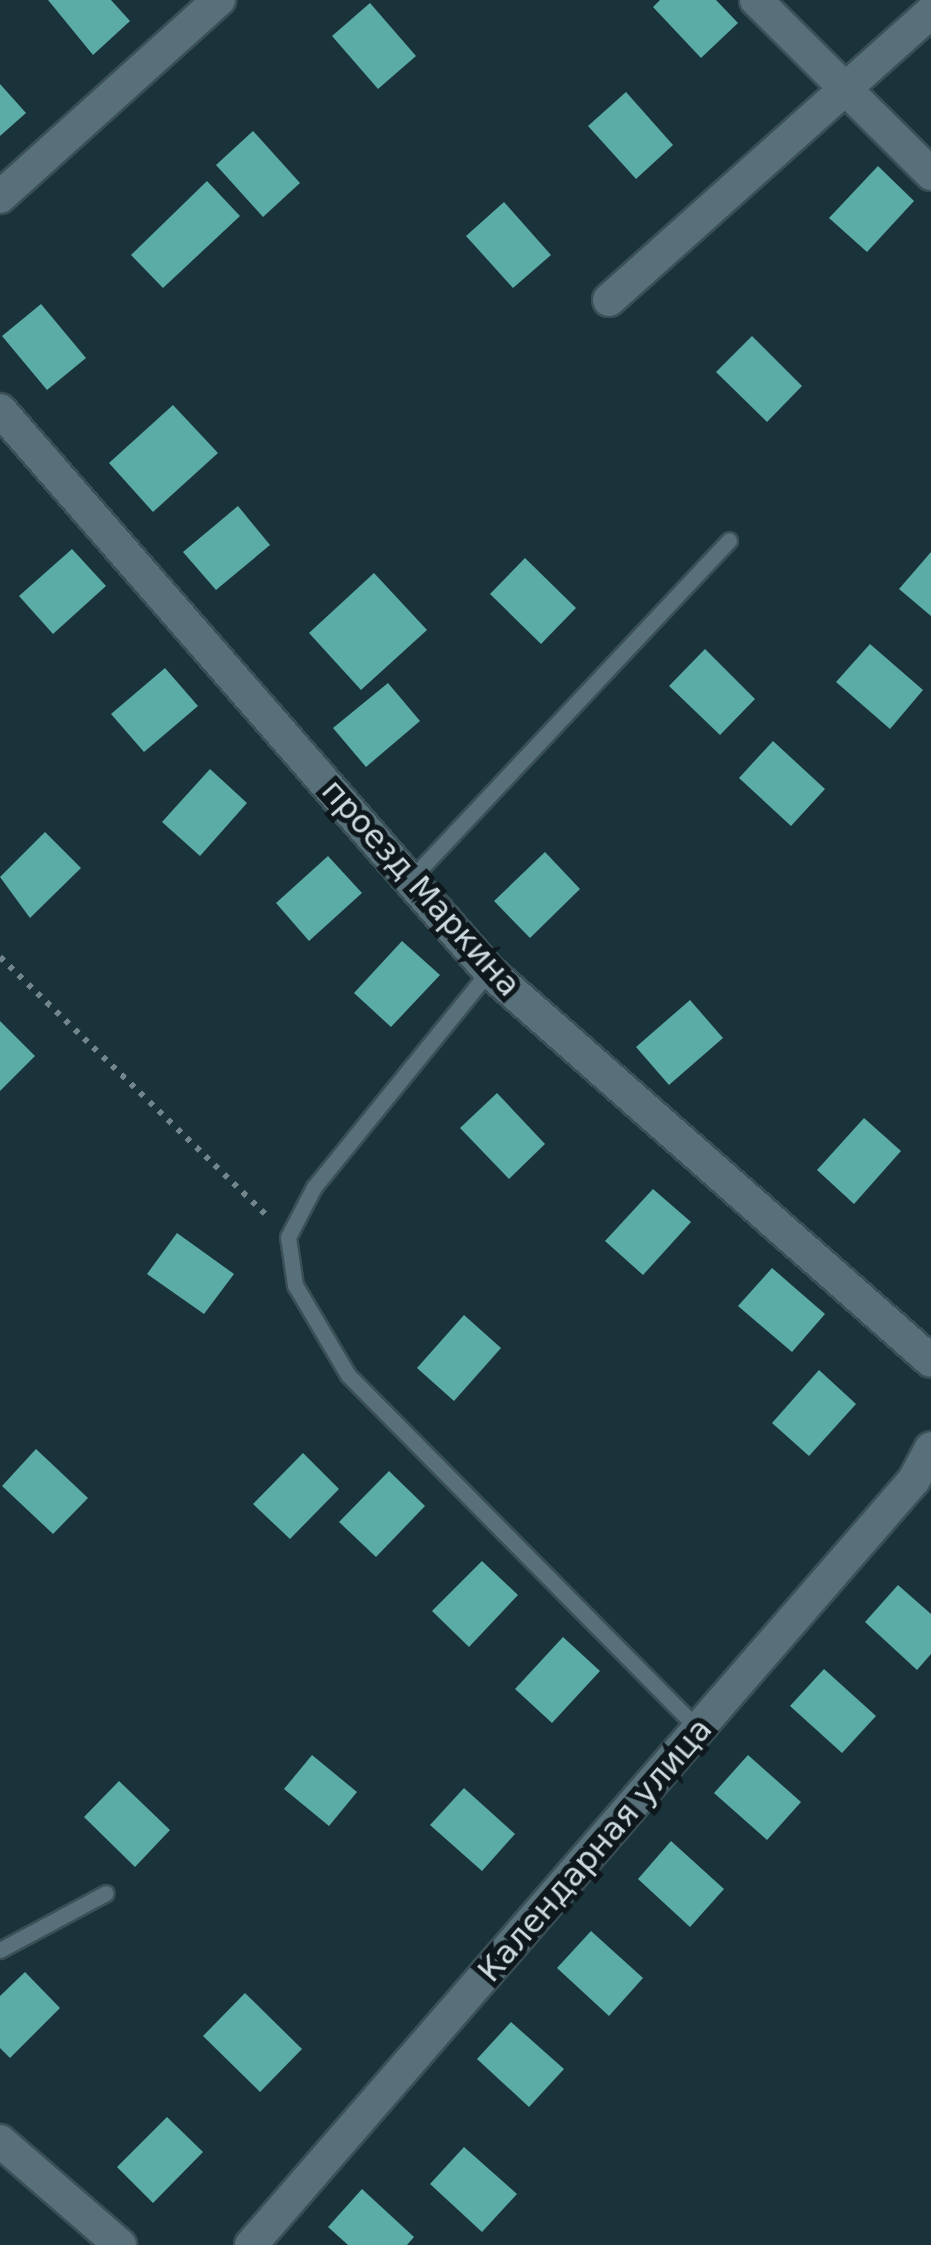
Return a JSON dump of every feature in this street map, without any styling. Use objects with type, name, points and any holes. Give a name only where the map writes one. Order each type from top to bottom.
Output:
[{"type":"street","points":[[0,197],[219,0]]},
{"type":"street","points":[[756,0],[846,98],[931,174]]},
{"type":"street","points":[[609,300],[846,98],[931,12]]},
{"type":"street","name":"проезд Маркина","points":[[0,410],[489,971],[931,1362]]},
{"type":"street","name":"Календарная улица","points":[[251,2245],[914,1480],[931,1448]]},
{"type":"street","points":[[0,2141],[120,2245]]},
{"type":"lane","points":[[410,880],[729,540]]},
{"type":"lane","points":[[489,971],[314,1187],[288,1237],[294,1285],[348,1375],[700,1730]]},
{"type":"lane","points":[[0,1950],[106,1893]]},
{"type":"path","points":[[0,957],[288,1237]]},
{"type":"building","points":[[48,0],[111,0],[130,21],[93,55]]},
{"type":"building","points":[[660,0],[716,0],[738,23],[701,58],[653,7]]},
{"type":"building","points":[[370,3],[416,56],[378,89],[332,36]]},
{"type":"building","points":[[0,84],[26,113],[0,136]]},
{"type":"building","points":[[626,92],[673,145],[636,179],[588,126]]},
{"type":"building","points":[[253,131],[300,183],[263,217],[216,165]]},
{"type":"building","points":[[878,166],[914,201],[867,252],[829,218]]},
{"type":"building","points":[[207,181],[240,216],[163,288],[131,255]]},
{"type":"building","points":[[504,202],[551,255],[513,288],[466,236]]},
{"type":"building","points":[[41,304],[86,358],[47,390],[2,336]]},
{"type":"building","points":[[752,336],[802,386],[767,422],[716,372]]},
{"type":"building","points":[[173,405],[218,453],[153,512],[109,463]]},
{"type":"building","points":[[238,506],[270,545],[216,590],[183,552]]},
{"type":"building","points":[[72,549],[106,586],[53,634],[19,596]]},
{"type":"building","points":[[931,552],[931,616],[899,589]]},
{"type":"building","points":[[525,558],[576,608],[541,644],[490,594]]},
{"type":"building","points":[[374,573],[427,630],[361,690],[309,633]]},
{"type":"building","points":[[870,644],[923,690],[890,729],[836,682]]},
{"type":"building","points":[[705,649],[755,699],[720,735],[669,686]]},
{"type":"building","points":[[165,668],[198,706],[144,752],[111,714]]},
{"type":"building","points":[[388,683],[420,721],[366,767],[333,728]]},
{"type":"building","points":[[773,741],[825,789],[791,826],[739,778]]},
{"type":"building","points":[[210,769],[247,803],[200,856],[162,822]]},
{"type":"building","points":[[45,832],[81,868],[30,918],[0,877]]},
{"type":"building","points":[[545,852],[580,889],[530,938],[494,901]]},
{"type":"building","points":[[328,856],[362,893],[309,941],[276,903]]},
{"type":"building","points":[[402,941],[440,975],[391,1027],[354,993]]},
{"type":"building","points":[[690,1000],[723,1038],[669,1085],[636,1047]]},
{"type":"building","points":[[0,1021],[35,1056],[0,1091]]},
{"type":"building","points":[[497,1093],[545,1144],[509,1179],[460,1128]]},
{"type":"building","points":[[864,1118],[901,1151],[854,1204],[817,1170]]},
{"type":"building","points":[[653,1189],[691,1222],[643,1275],[605,1241]]},
{"type":"building","points":[[177,1233],[234,1274],[204,1314],[147,1274]]},
{"type":"building","points":[[772,1268],[825,1314],[792,1352],[738,1306]]},
{"type":"building","points":[[464,1315],[501,1348],[454,1401],[417,1368]]},
{"type":"building","points":[[819,1370],[856,1404],[809,1456],[772,1423]]},
{"type":"building","points":[[36,1449],[88,1498],[53,1534],[2,1486]]},
{"type":"building","points":[[303,1453],[339,1489],[290,1539],[253,1504]]},
{"type":"building","points":[[389,1471],[425,1506],[376,1557],[339,1522]]},
{"type":"building","points":[[482,1561],[518,1595],[469,1647],[432,1611]]},
{"type":"building","points":[[898,1585],[931,1614],[931,1654],[917,1670],[865,1622]]},
{"type":"building","points":[[563,1637],[600,1671],[552,1723],[515,1689]]},
{"type":"building","points":[[824,1669],[876,1716],[842,1753],[790,1706]]},
{"type":"building","points":[[312,1755],[357,1792],[329,1826],[284,1789]]},
{"type":"building","points":[[748,1755],[801,1802],[767,1840],[714,1793]]},
{"type":"building","points":[[119,1781],[170,1830],[135,1867],[84,1817]]},
{"type":"building","points":[[464,1788],[515,1834],[482,1871],[430,1825]]},
{"type":"building","points":[[671,1841],[724,1889],[690,1927],[638,1879]]},
{"type":"building","points":[[591,1931],[643,1978],[609,2016],[557,1968]]},
{"type":"building","points":[[25,1972],[60,2008],[10,2058],[0,2048],[0,1996]]},
{"type":"building","points":[[245,1993],[302,2049],[260,2092],[203,2036]]},
{"type":"building","points":[[511,2022],[564,2069],[529,2107],[477,2059]]},
{"type":"building","points":[[167,2117],[203,2152],[153,2203],[117,2167]]},
{"type":"building","points":[[464,2147],[517,2194],[482,2232],[430,2184]]},
{"type":"building","points":[[362,2189],[414,2237],[407,2245],[348,2245],[328,2227]]}]
